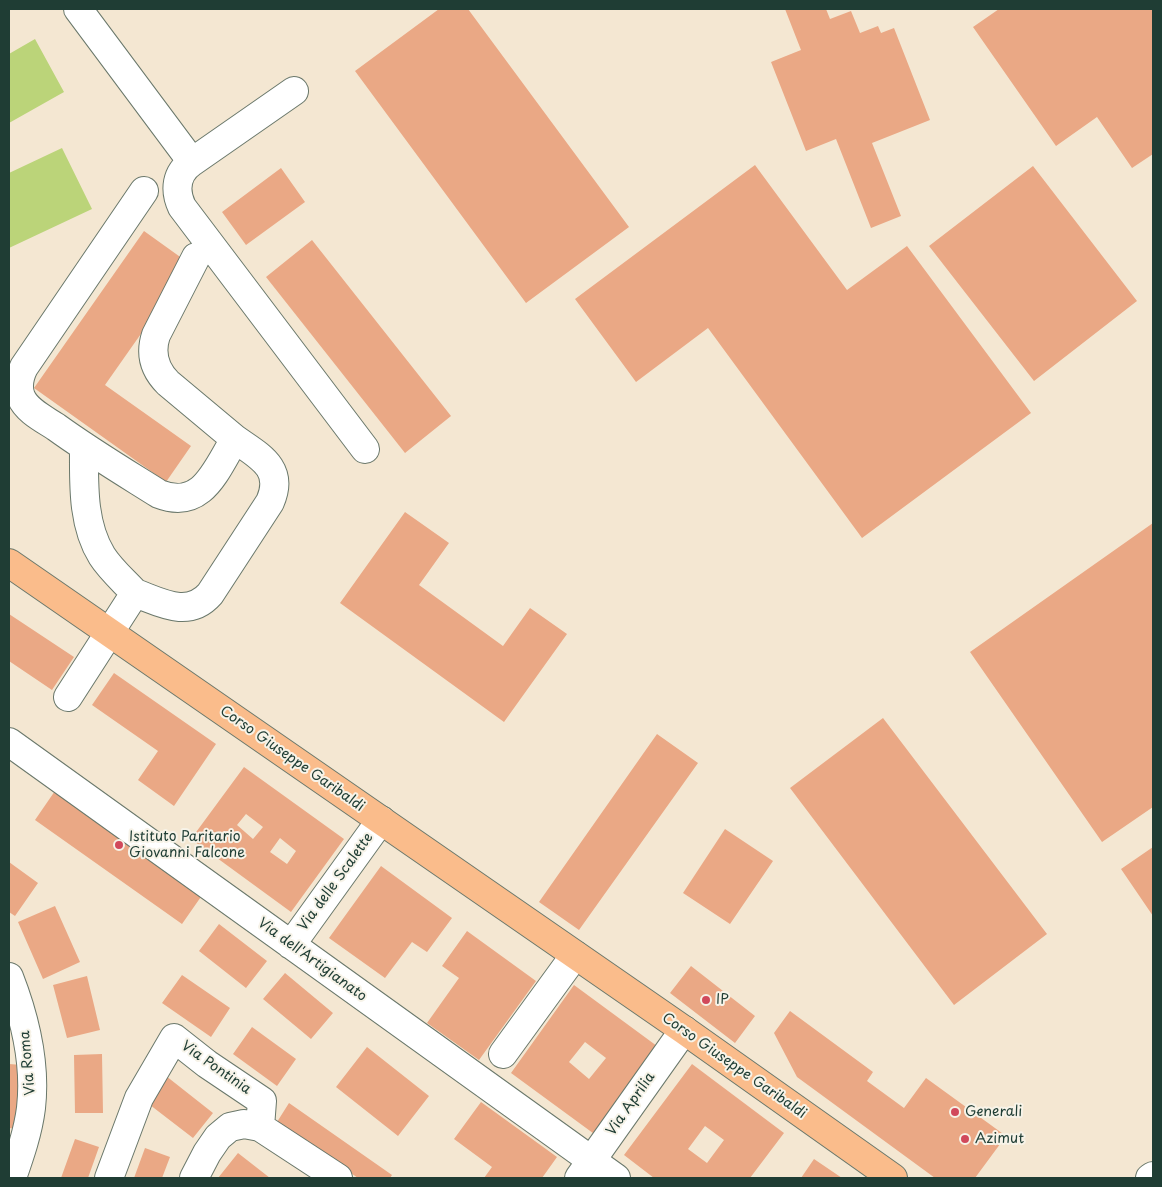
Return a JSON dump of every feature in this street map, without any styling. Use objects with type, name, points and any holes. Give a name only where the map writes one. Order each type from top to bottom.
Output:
[{"type":"main road","name":"Corso Giuseppe Garibaldi","points":[[9,563],[684,1030],[892,1178]]},
{"type":"street","points":[[78,9],[192,162]]},
{"type":"street","points":[[294,91],[192,162],[182,171],[176,186],[178,200],[365,449]]},
{"type":"street","points":[[144,191],[21,374],[19,390],[26,404],[84,447],[159,494],[168,497],[188,498],[203,490],[235,439]]},
{"type":"street","points":[[84,447],[85,495],[92,535],[108,565],[135,593],[174,607],[187,608],[200,603],[210,594],[270,502],[275,485],[275,477],[261,458],[235,439],[168,383],[162,377],[154,361],[153,344],[156,335],[196,257]]},
{"type":"street","points":[[68,697],[135,593]]},
{"type":"street","name":"Via dell'Artigianato","points":[[9,742],[291,945],[585,1170],[616,1178]]},
{"type":"street","name":"Via delle Scalette","points":[[291,945],[381,820]]},
{"type":"street","points":[[504,1054],[575,955]]},
{"type":"street","name":"Via Roma","points":[[9,977],[27,1037],[32,1088],[28,1125],[12,1178]]},
{"type":"street","name":"Via Aprilia","points":[[585,1170],[684,1030]]},
{"type":"street","name":"Via Pontinia","points":[[109,1178],[139,1098],[174,1038],[207,1064],[262,1101],[260,1127]]},
{"type":"street","points":[[194,1178],[212,1144],[224,1131],[230,1127],[244,1124],[260,1127],[338,1178]]},
{"type":"green space","points":[[35,39],[64,92],[9,123],[9,54]]},
{"type":"green space","points":[[62,148],[92,209],[9,248],[9,173]]},
{"type":"building","points":[[439,9],[468,9],[629,227],[526,303],[355,71]]},
{"type":"building","points":[[785,9],[826,9],[830,19],[851,11],[860,33],[878,26],[881,33],[894,28],[930,120],[872,143],[901,216],[871,228],[836,139],[806,151],[771,62],[801,50]]},
{"type":"building","points":[[999,9],[1153,9],[1153,154],[1132,168],[1097,117],[1056,146],[973,27]]},
{"type":"building","points":[[755,165],[847,290],[907,246],[1031,413],[862,538],[708,328],[636,382],[575,299]]},
{"type":"building","points":[[1033,166],[1137,301],[1034,381],[929,246]]},
{"type":"building","points":[[281,168],[305,202],[246,245],[222,212]]},
{"type":"building","points":[[144,231],[190,264],[105,385],[191,446],[166,482],[34,388]]},
{"type":"building","points":[[312,240],[451,416],[405,453],[266,277]]},
{"type":"building","points":[[405,512],[449,543],[419,585],[503,646],[530,608],[567,634],[504,722],[340,603]]},
{"type":"building","points":[[1153,523],[1153,807],[1102,842],[970,652]]},
{"type":"building","points":[[9,614],[74,657],[52,690],[9,661]]},
{"type":"building","points":[[114,673],[216,744],[174,806],[138,780],[158,751],[92,705]]},
{"type":"building","points":[[883,718],[1047,934],[954,1005],[790,788]]},
{"type":"building","points":[[657,734],[698,763],[579,930],[539,902]]},
{"type":"building","points":[[244,767],[344,839],[291,912],[191,839]],"holes":[[[246,814],[263,827],[253,839],[237,825]],[[280,838],[296,851],[287,864],[270,852]]]},
{"type":"building","points":[[57,788],[205,891],[182,924],[35,820]]},
{"type":"building","points":[[725,829],[773,861],[730,924],[683,893]]},
{"type":"building","points":[[1153,847],[1153,916],[1121,869]]},
{"type":"building","points":[[9,862],[38,883],[15,916],[9,912]]},
{"type":"building","points":[[381,866],[452,918],[427,952],[412,942],[385,978],[329,938]]},
{"type":"building","points":[[55,906],[80,962],[43,979],[18,922]]},
{"type":"building","points":[[219,924],[267,961],[246,988],[199,951]]},
{"type":"building","points":[[467,931],[536,981],[479,1060],[427,1023],[459,978],[442,966]]},
{"type":"building","points":[[691,966],[755,1016],[735,1043],[670,993]]},
{"type":"building","points":[[285,973],[333,1013],[311,1039],[263,999]]},
{"type":"building","points":[[182,975],[230,1008],[211,1037],[162,1003]]},
{"type":"building","points":[[87,976],[100,1030],[67,1038],[53,985]]},
{"type":"building","points":[[574,985],[661,1049],[597,1136],[511,1073]],"holes":[[[585,1042],[606,1058],[589,1079],[569,1062]]]},
{"type":"building","points":[[790,1011],[873,1072],[867,1081],[904,1108],[926,1078],[1006,1136],[975,1178],[935,1178],[797,1077],[774,1033]]},
{"type":"building","points":[[252,1027],[296,1059],[277,1086],[233,1054]]},
{"type":"building","points":[[367,1047],[429,1096],[398,1136],[336,1087]]},
{"type":"building","points":[[102,1054],[103,1113],[75,1113],[74,1055]]},
{"type":"building","points":[[9,1064],[22,1065],[19,1129],[9,1128]]},
{"type":"building","points":[[692,1064],[784,1133],[750,1178],[654,1178],[624,1155]],"holes":[[[705,1126],[724,1140],[707,1163],[688,1149]]]},
{"type":"building","points":[[161,1072],[213,1113],[193,1138],[141,1098]]},
{"type":"building","points":[[481,1102],[557,1157],[542,1178],[484,1178],[492,1167],[454,1139]]},
{"type":"building","points":[[289,1103],[392,1175],[390,1178],[358,1178],[277,1122]]},
{"type":"building","points":[[75,1139],[99,1147],[88,1178],[61,1178]]},
{"type":"building","points":[[145,1148],[170,1157],[162,1178],[134,1178]]},
{"type":"building","points":[[238,1153],[270,1178],[218,1178]]},
{"type":"building","points":[[814,1159],[842,1178],[801,1178]]},
{"type":"place","name":"Istituto Paritario Giovanni Falcone","points":[[119,845]]},
{"type":"place","name":"IP","points":[[706,1000]]},
{"type":"place","name":"Generali","points":[[955,1112]]},
{"type":"place","name":"Azimut","points":[[965,1139]]}]
